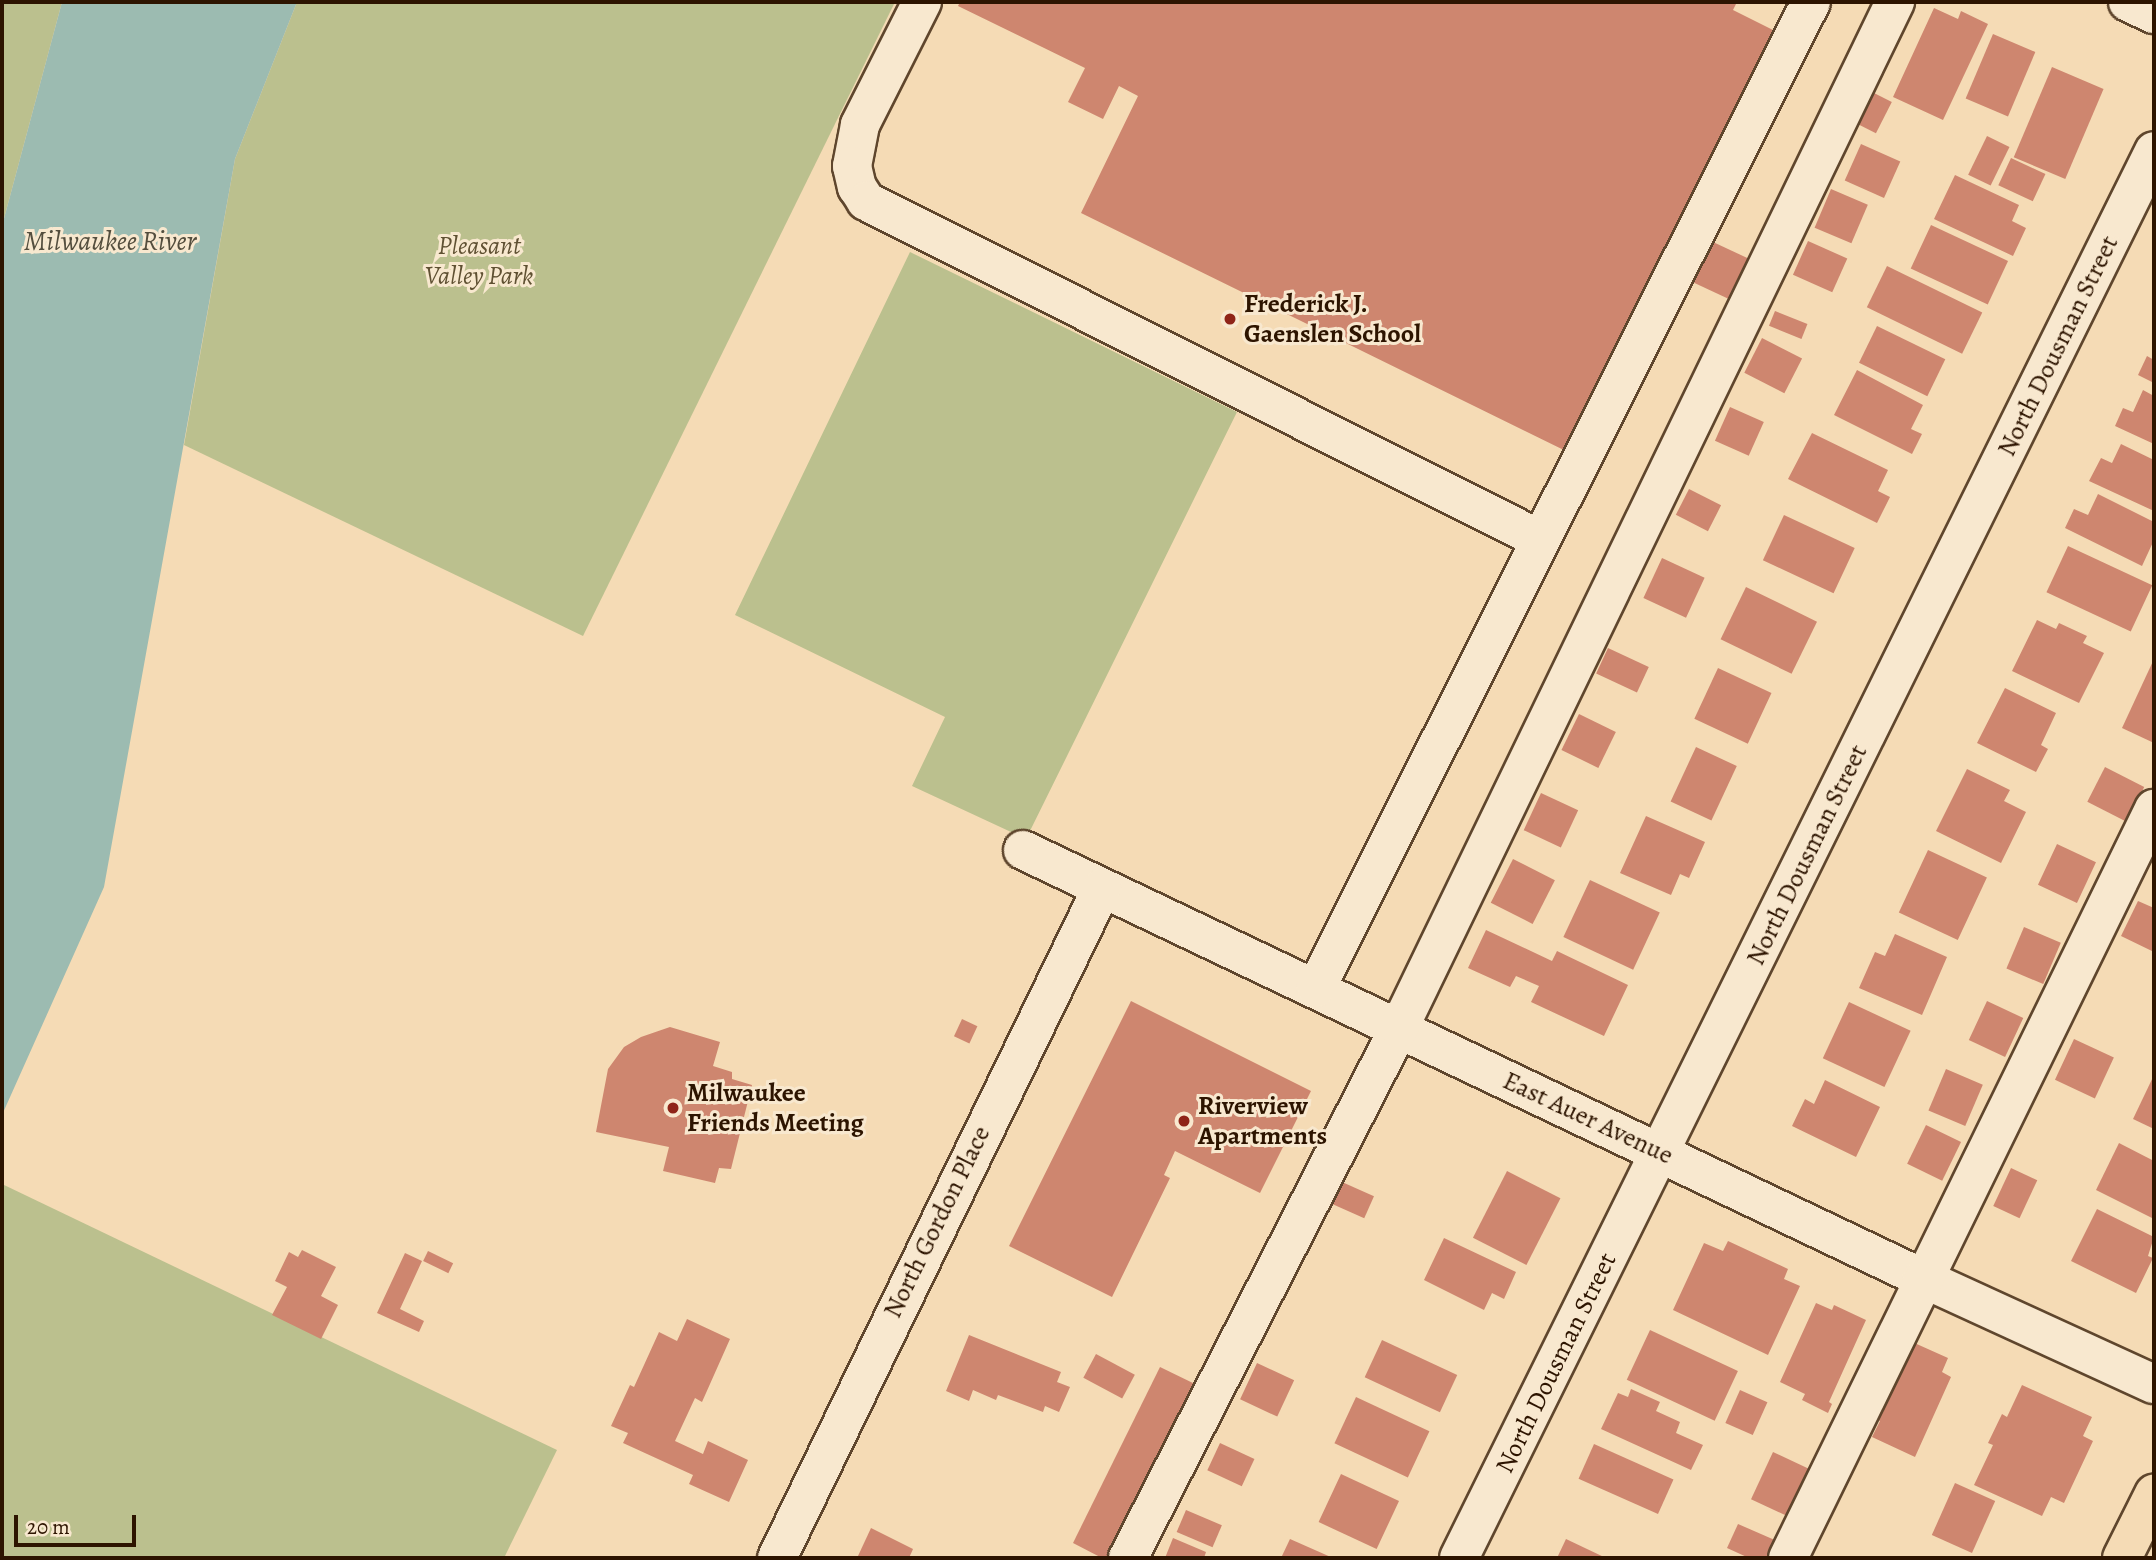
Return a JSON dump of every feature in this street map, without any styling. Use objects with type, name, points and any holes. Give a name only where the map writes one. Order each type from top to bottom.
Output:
[{"type":"main road","points":[[2122,1558],[2154,1494]]},
{"type":"street","points":[[922,2],[860,125],[852,166],[857,187],[866,201],[1541,540]]},
{"type":"street","points":[[1316,988],[1811,2]]},
{"type":"street","points":[[1128,1558],[1399,1028],[1895,2]]},
{"type":"street","points":[[2128,2],[2154,14]]},
{"type":"street","name":"North Dousman Street","points":[[1459,1558],[2154,151]]},
{"type":"street","points":[[1788,1558],[1922,1278],[2154,809]]},
{"type":"street","name":"East Auer Avenue","points":[[1023,850],[1922,1278],[2154,1384]]},
{"type":"street","name":"North Gordon Place","points":[[777,1558],[1102,888]]},
{"type":"green space","points":[[2,2],[62,2],[2,226]]},
{"type":"green space","name":"Pleasant Valley Park","points":[[297,2],[895,2],[583,636],[184,445],[235,159]]},
{"type":"green space","points":[[910,252],[1237,412],[1026,839],[912,786],[945,717],[735,615]]},
{"type":"green space","points":[[2,1184],[557,1450],[504,1558],[2,1558]]},
{"type":"water","name":"Milwaukee River","points":[[62,2],[297,2],[235,159],[104,887],[2,1115],[2,226]]},
{"type":"building","points":[[960,2],[1737,2],[1733,10],[1781,34],[1574,455],[1081,213],[1138,96],[1119,86],[1103,119],[1068,102],[1085,68],[958,6]]},
{"type":"building","points":[[1934,8],[1958,19],[1961,11],[1988,24],[1943,120],[1893,97]]},
{"type":"building","points":[[1993,34],[2035,52],[2008,116],[1966,98]]},
{"type":"building","points":[[2052,67],[2104,89],[2065,179],[2014,157]]},
{"type":"building","points":[[1874,93],[1892,102],[1876,133],[1858,124]]},
{"type":"building","points":[[1987,136],[2009,147],[1991,186],[1968,175]]},
{"type":"building","points":[[1861,144],[1900,161],[1884,198],[1845,181]]},
{"type":"building","points":[[2011,158],[2045,174],[2033,201],[1998,185]]},
{"type":"building","points":[[1955,175],[2019,205],[2012,221],[2026,228],[2013,256],[1934,219]]},
{"type":"building","points":[[1831,189],[1868,205],[1851,243],[1815,228]]},
{"type":"building","points":[[1931,225],[2008,261],[1988,304],[1911,269]]},
{"type":"building","points":[[1808,241],[1847,258],[1832,292],[1793,275]]},
{"type":"building","points":[[1713,242],[1751,260],[1732,301],[1694,283]]},
{"type":"building","points":[[1887,266],[1982,312],[1962,354],[1867,307]]},
{"type":"building","points":[[1775,311],[1807,324],[1801,339],[1769,326]]},
{"type":"building","points":[[1877,326],[1945,359],[1927,396],[1859,363]]},
{"type":"building","points":[[1762,338],[1802,358],[1784,393],[1744,373]]},
{"type":"building","points":[[2147,356],[2154,360],[2154,383],[2138,375]]},
{"type":"building","points":[[1857,370],[1923,405],[1911,429],[1922,434],[1912,454],[1834,415]]},
{"type":"building","points":[[2143,390],[2154,396],[2154,444],[2115,426],[2123,408],[2133,412]]},
{"type":"building","points":[[1730,407],[1764,422],[1749,456],[1715,441]]},
{"type":"building","points":[[1812,433],[1888,470],[1878,491],[1890,497],[1877,523],[1788,479]]},
{"type":"building","points":[[2121,444],[2154,460],[2154,511],[2089,481],[2101,458],[2112,463]]},
{"type":"building","points":[[1689,489],[1721,505],[1708,531],[1676,515]]},
{"type":"building","points":[[2098,494],[2154,522],[2154,540],[2142,566],[2065,528],[2074,509],[2088,515]]},
{"type":"building","points":[[1784,515],[1855,548],[1834,593],[1763,560]]},
{"type":"building","points":[[2068,546],[2152,585],[2131,632],[2046,592]]},
{"type":"building","points":[[1662,558],[1705,578],[1686,618],[1643,598]]},
{"type":"building","points":[[1746,587],[1817,622],[1792,674],[1721,639]]},
{"type":"building","points":[[2037,620],[2056,629],[2059,623],[2087,636],[2083,643],[2104,653],[2079,703],[2012,671]]},
{"type":"building","points":[[1608,648],[1649,667],[1637,692],[1596,673]]},
{"type":"building","points":[[2154,659],[2154,743],[2122,728]]},
{"type":"building","points":[[1718,668],[1771,693],[1748,744],[1694,719]]},
{"type":"building","points":[[2005,688],[2056,713],[2041,745],[2048,749],[2036,772],[1977,743]]},
{"type":"building","points":[[1579,714],[1616,732],[1598,768],[1561,750]]},
{"type":"building","points":[[1696,747],[1737,766],[1711,820],[1671,801]]},
{"type":"building","points":[[2105,767],[2144,787],[2126,822],[2087,802]]},
{"type":"building","points":[[1967,769],[2010,790],[2004,801],[2026,812],[2001,863],[1936,831]]},
{"type":"building","points":[[1541,793],[1578,810],[1561,847],[1524,830]]},
{"type":"building","points":[[1646,816],[1705,842],[1689,878],[1680,874],[1671,895],[1620,873]]},
{"type":"building","points":[[2057,844],[2096,862],[2077,903],[2038,885]]},
{"type":"building","points":[[1928,850],[1987,877],[1958,940],[1899,913]]},
{"type":"building","points":[[1513,859],[1555,880],[1533,924],[1491,903]]},
{"type":"building","points":[[1590,880],[1660,913],[1633,970],[1563,937]]},
{"type":"building","points":[[2138,901],[2154,908],[2154,952],[2121,936]]},
{"type":"building","points":[[2024,927],[2061,943],[2043,984],[2006,968]]},
{"type":"building","points":[[1486,930],[1552,961],[1557,951],[1628,985],[1604,1036],[1531,1002],[1539,986],[1516,976],[1510,987],[1468,968]]},
{"type":"building","points":[[1895,934],[1947,957],[1922,1015],[1859,988],[1875,952],[1885,956]]},
{"type":"building","name":"Riverview Apartments","points":[[1131,1001],[1311,1091],[1260,1193],[1175,1151],[1164,1175],[1170,1178],[1112,1297],[1009,1246]]},
{"type":"building","points":[[1987,1001],[2023,1018],[2005,1057],[1969,1040]]},
{"type":"building","points":[[1849,1002],[1911,1031],[1884,1087],[1823,1058]]},
{"type":"building","points":[[962,1019],[977,1026],[969,1043],[954,1036]]},
{"type":"building","name":"Milwaukee Friends Meeting","points":[[670,1027],[720,1042],[713,1066],[732,1072],[732,1079],[752,1085],[731,1169],[719,1168],[715,1183],[663,1171],[669,1147],[596,1132],[608,1069],[624,1047],[641,1037]]},
{"type":"building","points":[[2074,1039],[2114,1058],[2095,1098],[2055,1080]]},
{"type":"building","points":[[1946,1069],[1983,1085],[1965,1126],[1928,1110]]},
{"type":"building","points":[[2154,1075],[2154,1129],[2133,1119]]},
{"type":"building","points":[[1825,1080],[1880,1107],[1856,1157],[1792,1126],[1805,1099],[1814,1104]]},
{"type":"building","points":[[1926,1125],[1961,1142],[1942,1181],[1907,1164]]},
{"type":"building","points":[[2119,1143],[2154,1161],[2154,1219],[2096,1190]]},
{"type":"building","points":[[2011,1168],[2037,1180],[2020,1218],[1993,1206]]},
{"type":"building","points":[[1507,1171],[1560,1198],[1526,1265],[1473,1238]]},
{"type":"building","points":[[1342,1182],[1374,1196],[1364,1218],[1332,1204]]},
{"type":"building","points":[[2097,1209],[2154,1237],[2148,1256],[2153,1258],[2136,1293],[2071,1261]]},
{"type":"building","points":[[1444,1238],[1516,1272],[1504,1299],[1492,1293],[1484,1310],[1424,1280]]},
{"type":"building","points":[[1728,1241],[1788,1269],[1784,1279],[1800,1286],[1768,1355],[1673,1310],[1704,1243],[1723,1251]]},
{"type":"building","points":[[302,1250],[336,1267],[321,1296],[338,1305],[321,1339],[272,1315],[287,1287],[275,1281],[289,1252],[298,1257]]},
{"type":"building","points":[[428,1251],[453,1263],[448,1273],[423,1261]]},
{"type":"building","points":[[405,1253],[422,1261],[400,1309],[424,1321],[419,1332],[377,1313]]},
{"type":"building","points":[[1816,1303],[1832,1310],[1834,1305],[1866,1320],[1829,1402],[1832,1404],[1828,1413],[1802,1400],[1805,1394],[1780,1382]]},
{"type":"building","points":[[687,1319],[730,1339],[702,1402],[695,1398],[675,1441],[703,1454],[708,1441],[748,1460],[729,1502],[689,1484],[693,1475],[623,1443],[628,1433],[611,1426],[630,1385],[634,1387],[659,1332],[677,1341]]},
{"type":"building","points":[[1650,1330],[1738,1371],[1715,1421],[1627,1380]]},
{"type":"building","points":[[969,1335],[1061,1372],[1057,1382],[1070,1387],[1059,1412],[1045,1406],[1043,1412],[998,1395],[996,1400],[973,1390],[969,1401],[946,1391]]},
{"type":"building","points":[[1382,1340],[1457,1375],[1440,1412],[1365,1377]]},
{"type":"building","points":[[1910,1341],[1948,1358],[1942,1372],[1951,1377],[1915,1457],[1872,1437],[1880,1421],[1874,1418]]},
{"type":"building","points":[[1096,1354],[1135,1375],[1122,1398],[1083,1378]]},
{"type":"building","points":[[1257,1363],[1294,1380],[1277,1417],[1240,1399]]},
{"type":"building","points":[[1160,1367],[1197,1385],[1111,1558],[1102,1558],[1073,1543]]},
{"type":"building","points":[[2022,1385],[2092,1417],[2083,1436],[2093,1441],[2064,1503],[2051,1497],[2042,1516],[1974,1485],[1993,1445],[1988,1443],[2002,1414],[2007,1417]]},
{"type":"building","points":[[1631,1389],[1660,1402],[1656,1411],[1680,1422],[1676,1433],[1703,1445],[1691,1470],[1601,1429],[1618,1393],[1628,1397]]},
{"type":"building","points":[[1740,1390],[1767,1402],[1753,1435],[1725,1423]]},
{"type":"building","points":[[1356,1397],[1429,1431],[1408,1477],[1334,1443]]},
{"type":"building","points":[[1220,1443],[1254,1459],[1242,1486],[1207,1470]]},
{"type":"building","points":[[1594,1444],[1673,1479],[1658,1514],[1579,1479]]},
{"type":"building","points":[[1773,1452],[1812,1470],[1790,1517],[1751,1499]]},
{"type":"building","points":[[1341,1474],[1399,1501],[1377,1549],[1319,1522]]},
{"type":"building","points":[[1955,1483],[1995,1501],[1972,1553],[1932,1535]]},
{"type":"building","points":[[1186,1510],[1222,1525],[1213,1547],[1177,1532]]},
{"type":"building","points":[[1738,1524],[1777,1541],[1769,1558],[1749,1558],[1727,1548]]},
{"type":"building","points":[[871,1528],[913,1549],[909,1558],[858,1556]]},
{"type":"building","points":[[1173,1538],[1206,1552],[1204,1558],[1165,1558]]},
{"type":"building","points":[[1290,1539],[1333,1558],[1281,1558]]},
{"type":"building","points":[[1566,1539],[1606,1558],[1557,1558]]},
{"type":"place","name":"Frederick J. Gaenslen School","points":[[1230,319]]},
{"type":"place","name":"Milwaukee Friends Meeting","points":[[673,1108]]},
{"type":"place","name":"Riverview Apartments","points":[[1184,1121]]}]
